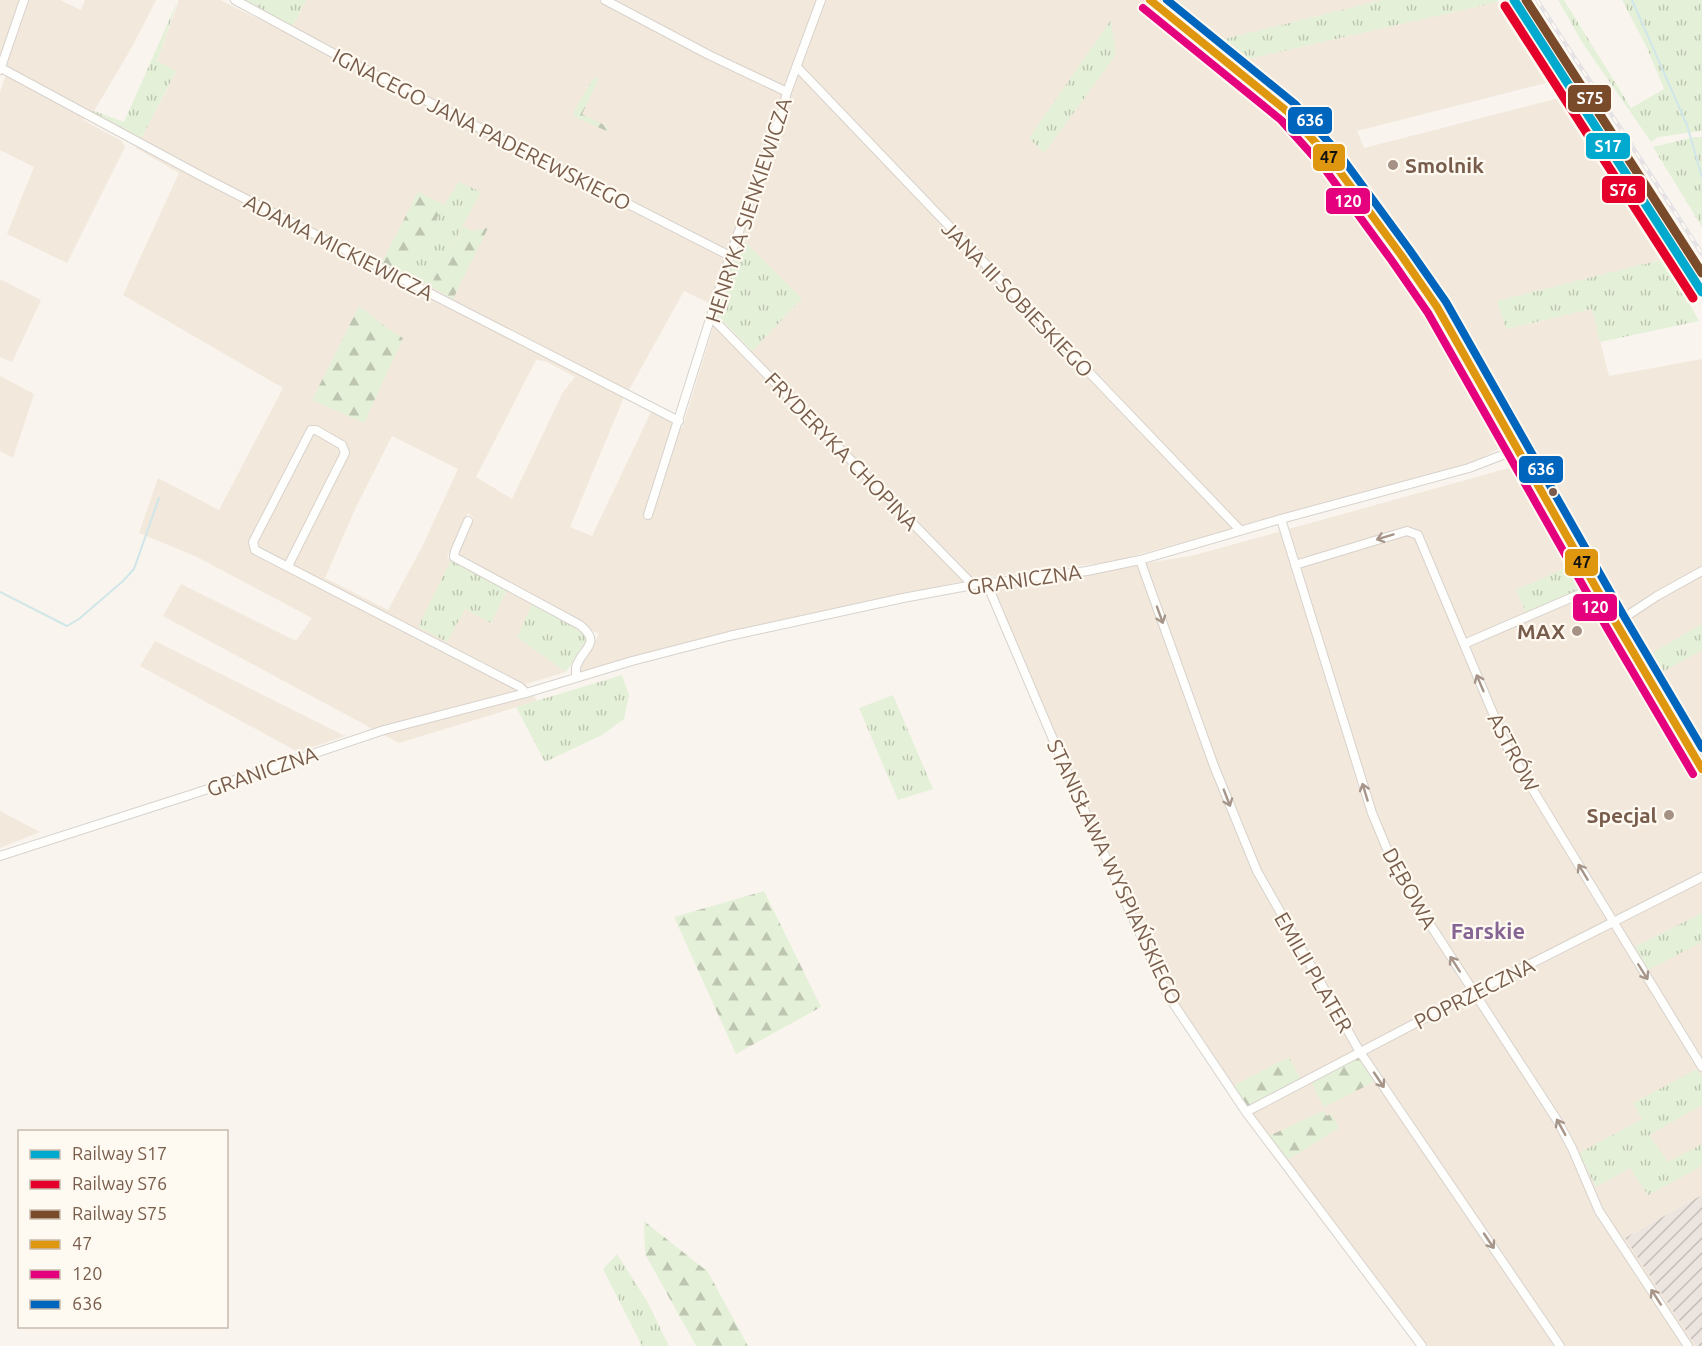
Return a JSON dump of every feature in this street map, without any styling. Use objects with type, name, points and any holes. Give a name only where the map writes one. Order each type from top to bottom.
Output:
[{"type":"main road","points":[[1150,0],[1288,112],[1332,161],[1437,307],[1616,623],[1702,769]]},
{"type":"street","points":[[0,69],[24,0]]},
{"type":"street","name":"IGNACEGO JANA PADEREWSKIEGO","points":[[235,0],[329,51],[730,256]]},
{"type":"street","points":[[605,0],[787,92]]},
{"type":"street","name":"HENRYKA SIENKIEWICZA","points":[[648,515],[730,256],[821,0]]},
{"type":"street","name":"JANA III SOBIESKIEGO","points":[[797,67],[1240,530]]},
{"type":"street","name":"ADAMA MICKIEWICZA","points":[[0,69],[679,421]]},
{"type":"street","name":"FRYDERYKA CHOPINA","points":[[711,317],[973,585]]},
{"type":"street","points":[[288,566],[345,453],[342,445],[316,430],[311,430],[253,542],[255,550],[520,687],[526,693]]},
{"type":"street","name":"GRANICZNA","points":[[0,856],[384,730],[526,693],[576,677],[729,636],[973,585],[1087,571],[1140,560],[1240,530],[1469,468],[1517,448]]},
{"type":"street","name":"DĘBOWA","points":[[1281,519],[1372,813],[1383,840],[1409,892],[1557,1120],[1572,1148],[1599,1211],[1688,1346]]},
{"type":"street","points":[[468,521],[454,557],[587,630],[591,642],[576,666],[576,677]]},
{"type":"street","name":"ASTRÓW","points":[[1295,565],[1407,531],[1418,535],[1508,749],[1702,1067]]},
{"type":"street","name":"EMILII PLATER","points":[[1140,560],[1252,861],[1360,1052],[1560,1346]]},
{"type":"street","points":[[1616,623],[1702,571]]},
{"type":"street","name":"STANISŁAWA WYSPIAŃSKIEGO","points":[[987,584],[1061,758],[1167,994],[1246,1112],[1422,1346]]},
{"type":"street","points":[[1464,644],[1596,587]]},
{"type":"street","name":"POPRZECZNA","points":[[1246,1112],[1702,877]]},
{"type":"shaded area","points":[[0,0],[60,0],[81,10],[85,0],[156,0],[132,47],[94,111],[83,120],[122,141],[125,147],[67,263],[7,234],[34,167],[0,150],[0,92],[6,75],[0,71]]},
{"type":"shaded area","points":[[179,0],[220,0],[289,34],[306,0],[1382,0],[1216,41],[1239,61],[1498,2],[1550,82],[1357,131],[1364,148],[1567,96],[1672,257],[1497,301],[1506,329],[1592,309],[1609,376],[1702,359],[1702,755],[1522,441],[1504,446],[1470,464],[1111,562],[954,583],[843,609],[571,680],[580,669],[599,634],[457,556],[473,518],[468,513],[447,558],[451,560],[465,608],[491,623],[507,590],[535,600],[518,637],[566,672],[526,684],[537,701],[399,743],[163,616],[181,584],[296,641],[312,618],[195,556],[139,533],[158,478],[219,510],[283,388],[123,295],[179,173],[136,148],[176,72],[157,61]],"holes":[[[734,231],[801,300],[746,356],[714,325],[682,428],[651,412],[592,536],[570,527],[624,397],[605,379],[629,390],[684,291],[711,304]],[[536,360],[545,361],[575,377],[563,392],[512,499],[476,477]],[[392,436],[458,469],[422,547],[388,610],[325,578],[356,507]]]},
{"type":"shaded area","points":[[0,279],[41,300],[12,362],[0,357]]},
{"type":"shaded area","points":[[0,376],[34,394],[13,458],[0,451]]},
{"type":"shaded area","points":[[1516,466],[1702,776],[1702,1195],[1625,1238],[1696,1346],[1419,1346],[1165,995],[986,586],[1023,584],[1195,555]]},
{"type":"shaded area","points":[[155,641],[345,736],[298,752],[140,666]]},
{"type":"shaded area","points":[[0,811],[40,832],[0,848]]},
{"type":"shaded area","points":[[1702,1195],[1702,1346],[1696,1346],[1625,1238]]},
{"type":"green space","points":[[178,0],[157,61],[176,71],[141,139],[91,113],[94,111],[124,122]]},
{"type":"green space","points":[[243,0],[306,0],[293,26]]},
{"type":"green space","points":[[1382,0],[1497,0],[1498,2],[1239,61],[1216,41]]},
{"type":"green space","points":[[1558,0],[1564,0],[1631,108],[1664,89],[1647,48],[1622,0],[1702,0],[1702,131],[1658,137],[1651,142],[1582,42]]},
{"type":"green space","points":[[1111,20],[1116,55],[1044,153],[1029,138]]},
{"type":"green space","points":[[594,77],[599,79],[582,114],[606,126],[609,132],[575,117],[573,113]]},
{"type":"green space","points":[[1702,137],[1702,227],[1653,147]]},
{"type":"green space","points":[[459,182],[481,192],[430,286],[406,274],[440,211]]},
{"type":"green space","points":[[418,192],[444,205],[406,274],[382,262]]},
{"type":"green space","points":[[463,226],[472,231],[488,228],[453,299],[430,286]]},
{"type":"green space","points":[[742,239],[802,299],[752,351],[716,314]]},
{"type":"green space","points":[[1664,259],[1699,321],[1600,342],[1592,309],[1506,329],[1497,301]]},
{"type":"green space","points":[[359,306],[403,338],[364,423],[312,400]]},
{"type":"green space","points":[[451,560],[507,590],[491,623],[465,609],[447,642],[418,627]]},
{"type":"green space","points":[[1573,565],[1585,587],[1527,614],[1516,590]]},
{"type":"green space","points":[[533,603],[571,623],[587,641],[566,672],[517,637]]},
{"type":"green space","points":[[1702,624],[1702,650],[1655,676],[1645,657]]},
{"type":"green space","points":[[622,675],[629,695],[624,719],[602,735],[545,762],[516,707]]},
{"type":"green space","points":[[893,695],[933,789],[898,800],[859,708]]},
{"type":"green space","points":[[764,891],[821,1007],[736,1054],[674,917]]},
{"type":"green space","points":[[1702,913],[1702,942],[1648,970],[1634,947]]},
{"type":"green space","points":[[1289,1057],[1301,1080],[1247,1109],[1233,1086]]},
{"type":"green space","points":[[1356,1059],[1361,1059],[1376,1081],[1324,1107],[1311,1082]]},
{"type":"green space","points":[[1697,1069],[1702,1076],[1702,1105],[1649,1135],[1668,1162],[1702,1144],[1702,1166],[1648,1195],[1630,1168],[1596,1187],[1579,1153],[1642,1119],[1633,1103]]},
{"type":"green space","points":[[1323,1111],[1327,1116],[1331,1114],[1339,1128],[1284,1162],[1269,1136]]},
{"type":"green space","points":[[644,1221],[708,1272],[748,1346],[696,1346],[645,1254]]},
{"type":"green space","points":[[617,1254],[647,1301],[669,1346],[642,1346],[603,1269]]},
{"type":"waterway","points":[[1632,0],[1687,125],[1702,177]]},
{"type":"waterway","points":[[0,592],[67,626],[79,619],[134,569],[159,498]]},
{"type":"railway","points":[[1537,0],[1702,254]]},
{"type":"rail line","name":"S17","points":[[1514,0],[1702,292]]},
{"type":"rail line","name":"S75","points":[[1526,0],[1702,273]]},
{"type":"rail line","name":"S76","points":[[1505,6],[1693,298]]},
{"type":"transit line","name":"47","points":[[1150,0],[1288,112],[1332,161],[1401,255],[1437,307],[1616,623],[1702,769]]},
{"type":"transit line","name":"636","points":[[1167,0],[1295,104],[1340,155],[1409,249],[1446,302],[1625,618],[1702,748]]},
{"type":"transit line","name":"120","points":[[1143,8],[1281,120],[1324,168],[1392,261],[1428,313],[1693,774]]},
{"type":"place","name":"Smolnik","points":[[1393,165]]},
{"type":"place","name":"MAX","points":[[1577,631]]},
{"type":"place","name":"Specjal","points":[[1669,815]]},
{"type":"district","name":"Farskie","points":[[1488,930]]}]
